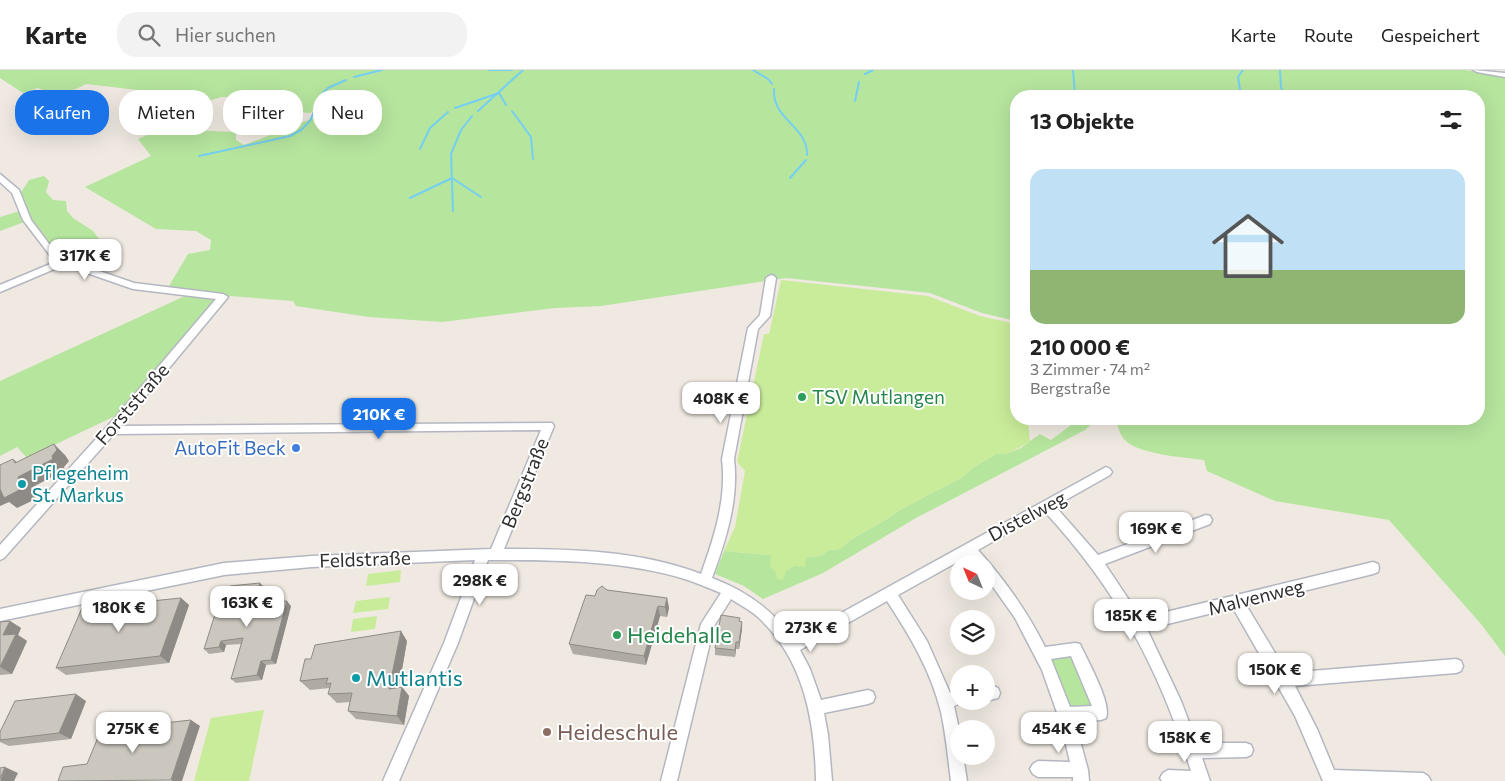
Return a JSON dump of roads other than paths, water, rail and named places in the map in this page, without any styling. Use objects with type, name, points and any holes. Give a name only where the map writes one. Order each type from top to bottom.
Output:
[{"type":"street","points":[[1477,70],[1505,75]]},
{"type":"street","points":[[0,177],[16,192],[27,220],[56,259],[63,262]]},
{"type":"street","points":[[0,289],[63,262]]},
{"type":"street","name":"Forststraße","points":[[0,554],[111,430],[223,297],[133,286],[90,269],[63,262]]},
{"type":"street","points":[[705,580],[719,536],[731,472],[728,459],[753,328],[765,316],[771,278]]},
{"type":"street","name":"Bergstraße","points":[[111,430],[548,426],[490,554]]},
{"type":"street","name":"Distelweg","points":[[791,648],[890,595],[969,548],[1048,507],[1106,472]]},
{"type":"street","points":[[1048,507],[1096,561],[1138,625],[1159,666],[1194,751],[1202,780],[1168,778]]},
{"type":"street","points":[[1096,561],[1206,520]]},
{"type":"street","points":[[969,548],[975,555]]},
{"type":"street","points":[[391,781],[490,554]]},
{"type":"street","name":"Feldstraße","points":[[0,615],[117,589],[231,568],[304,562],[490,554],[597,558],[650,566],[705,580],[729,591],[762,613],[791,648],[812,692],[822,740],[827,781]]},
{"type":"street","name":"Malvenweg","points":[[1138,625],[1373,568]]},
{"type":"street","points":[[995,580],[1029,630],[1041,654],[1065,715],[1080,776],[1038,769]]},
{"type":"street","points":[[669,781],[708,624],[729,591]]},
{"type":"street","points":[[890,595],[916,633],[936,675],[950,697]]},
{"type":"street","points":[[1237,602],[1284,680],[1330,779],[1423,781]]},
{"type":"street","points":[[1041,654],[1075,649],[1097,698],[1101,712],[1065,715]]},
{"type":"street","points":[[1284,680],[1456,666]]},
{"type":"street","points":[[816,708],[868,697]]},
{"type":"street","points":[[953,710],[959,781]]},
{"type":"street","points":[[1194,751],[1246,750]]},
{"type":"waterway","points":[[354,77],[382,70]]},
{"type":"waterway","points":[[489,70],[512,70]]},
{"type":"waterway","points":[[497,94],[523,70]]},
{"type":"waterway","points":[[753,70],[768,79],[772,84]]},
{"type":"waterway","points":[[865,74],[873,70]]},
{"type":"waterway","points":[[1073,70],[1075,90]]},
{"type":"waterway","points":[[1240,90],[1238,77],[1243,70]]},
{"type":"waterway","points":[[1280,70],[1282,90]]},
{"type":"waterway","points":[[199,156],[290,136],[301,130],[310,121],[321,95],[328,88],[346,80]]},
{"type":"waterway","points":[[855,101],[859,82]]},
{"type":"waterway","points":[[774,89],[778,108],[802,137],[806,145],[807,155]]},
{"type":"waterway","points":[[497,94],[499,93],[506,105]]},
{"type":"waterway","points":[[455,108],[497,94]]},
{"type":"waterway","points":[[478,111],[497,94]]},
{"type":"waterway","points":[[512,111],[531,137],[533,159]]},
{"type":"waterway","points":[[420,149],[430,128],[448,112]]},
{"type":"waterway","points":[[452,178],[451,154],[461,130],[472,116]]},
{"type":"waterway","points":[[790,178],[806,160]]},
{"type":"waterway","points":[[410,198],[452,178]]},
{"type":"waterway","points":[[452,178],[453,211]]},
{"type":"waterway","points":[[452,178],[481,197]]},
{"type":"place","name":"TSV Mutlangen","points":[[802,397]]},
{"type":"place","name":"AutoFit Beck","points":[[296,448]]},
{"type":"place","name":"Pflegeheim St. Markus","points":[[22,484]]},
{"type":"place","name":"Heidehalle","points":[[617,635]]},
{"type":"place","name":"Mutlantis","points":[[356,678]]},
{"type":"place","name":"Heideschule","points":[[547,732]]}]
